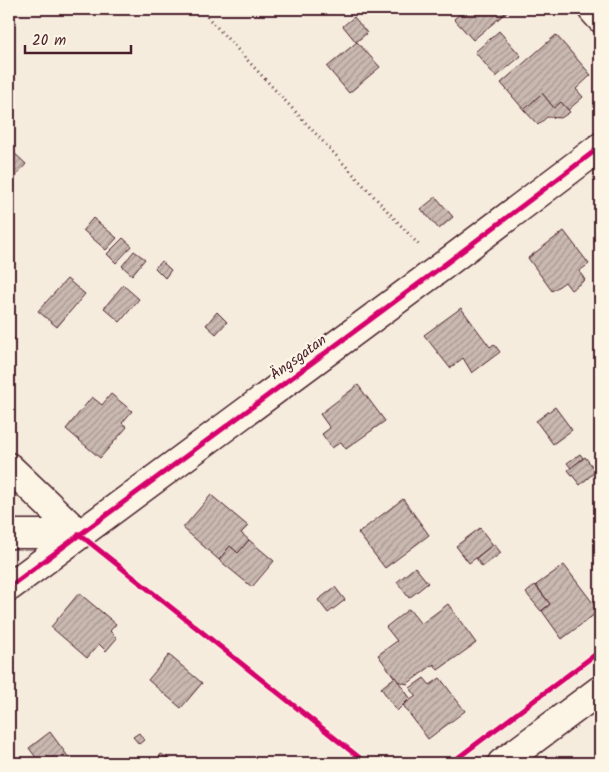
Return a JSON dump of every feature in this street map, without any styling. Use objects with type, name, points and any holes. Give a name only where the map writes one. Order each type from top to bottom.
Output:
[{"type":"street","points":[[592,9],[600,18]]},
{"type":"street","name":"Ängsgatan","points":[[9,587],[78,534],[440,268],[600,147]]},
{"type":"street","points":[[9,467],[78,534]]},
{"type":"street","points":[[9,534],[78,534]]},
{"type":"street","points":[[502,763],[600,690]]},
{"type":"path","points":[[200,9],[440,268]]},
{"type":"building","points":[[466,9],[509,10],[473,40],[454,19]]},
{"type":"building","points":[[354,17],[367,33],[356,42],[343,26]]},
{"type":"building","points":[[499,31],[521,56],[496,77],[475,52]]},
{"type":"building","points":[[556,35],[591,75],[576,89],[583,97],[568,110],[561,102],[554,108],[542,93],[524,110],[501,83]]},
{"type":"building","points":[[357,42],[380,67],[349,93],[327,67]]},
{"type":"building","points":[[542,93],[554,108],[561,102],[570,112],[561,118],[547,117],[538,125],[524,110]]},
{"type":"building","points":[[12,151],[26,164],[9,184],[9,155]]},
{"type":"building","points":[[436,197],[453,217],[439,229],[421,209]]},
{"type":"building","points":[[93,218],[117,238],[106,250],[83,230]]},
{"type":"building","points":[[564,231],[589,264],[579,271],[585,280],[571,290],[565,282],[552,291],[528,258]]},
{"type":"building","points":[[123,238],[132,246],[116,263],[107,254]]},
{"type":"building","points":[[134,251],[145,259],[132,275],[122,266]]},
{"type":"building","points":[[161,261],[171,270],[165,278],[155,268]]},
{"type":"building","points":[[67,279],[85,294],[57,327],[38,311]]},
{"type":"building","points":[[123,285],[139,299],[120,322],[104,308]]},
{"type":"building","points":[[461,308],[490,347],[494,344],[500,352],[472,373],[463,358],[450,368],[424,335]]},
{"type":"building","points":[[217,312],[227,322],[216,334],[206,325]]},
{"type":"building","points":[[9,333],[15,339],[9,346]]},
{"type":"building","points":[[358,385],[385,421],[346,449],[341,442],[332,448],[322,434],[330,428],[320,414]]},
{"type":"building","points":[[111,394],[132,411],[122,423],[127,427],[100,458],[66,429],[92,397],[102,405]]},
{"type":"building","points":[[555,407],[572,430],[553,444],[536,421]]},
{"type":"building","points":[[580,454],[583,458],[571,468],[567,463]]},
{"type":"building","points":[[585,457],[596,471],[580,485],[568,470]]},
{"type":"building","points":[[211,495],[248,526],[241,533],[249,540],[238,553],[230,546],[219,560],[183,528]]},
{"type":"building","points":[[403,499],[429,535],[385,568],[358,533]]},
{"type":"building","points":[[480,528],[493,545],[469,563],[456,546]]},
{"type":"building","points":[[249,540],[274,561],[252,587],[219,560],[230,546],[238,553]]},
{"type":"building","points":[[494,544],[501,553],[482,567],[476,558]]},
{"type":"building","points":[[564,565],[599,611],[562,639],[542,611],[550,604],[536,585]]},
{"type":"building","points":[[415,567],[428,583],[409,598],[397,582]]},
{"type":"building","points":[[535,585],[550,604],[541,611],[526,593]]},
{"type":"building","points":[[335,587],[345,600],[328,613],[318,600]]},
{"type":"building","points":[[79,593],[116,624],[110,631],[117,638],[106,651],[99,644],[87,658],[51,627]]},
{"type":"building","points":[[448,604],[476,643],[438,670],[434,664],[407,684],[397,681],[378,655],[397,641],[386,627],[409,609],[421,624]]},
{"type":"building","points":[[169,655],[202,683],[181,708],[148,680]]},
{"type":"building","points":[[395,677],[410,698],[397,711],[381,688]]},
{"type":"building","points":[[424,678],[430,685],[440,678],[465,711],[428,739],[403,705],[416,696],[410,688]]},
{"type":"building","points":[[50,732],[72,762],[40,763],[29,748]]},
{"type":"building","points":[[139,733],[144,740],[139,744],[133,737]]},
{"type":"building","points":[[161,754],[177,763],[155,763]]},
{"type":"cycle path","points":[[9,587],[440,268],[600,147]]},
{"type":"cycle path","points":[[79,534],[366,763]]},
{"type":"cycle path","points":[[451,763],[600,651]]}]
